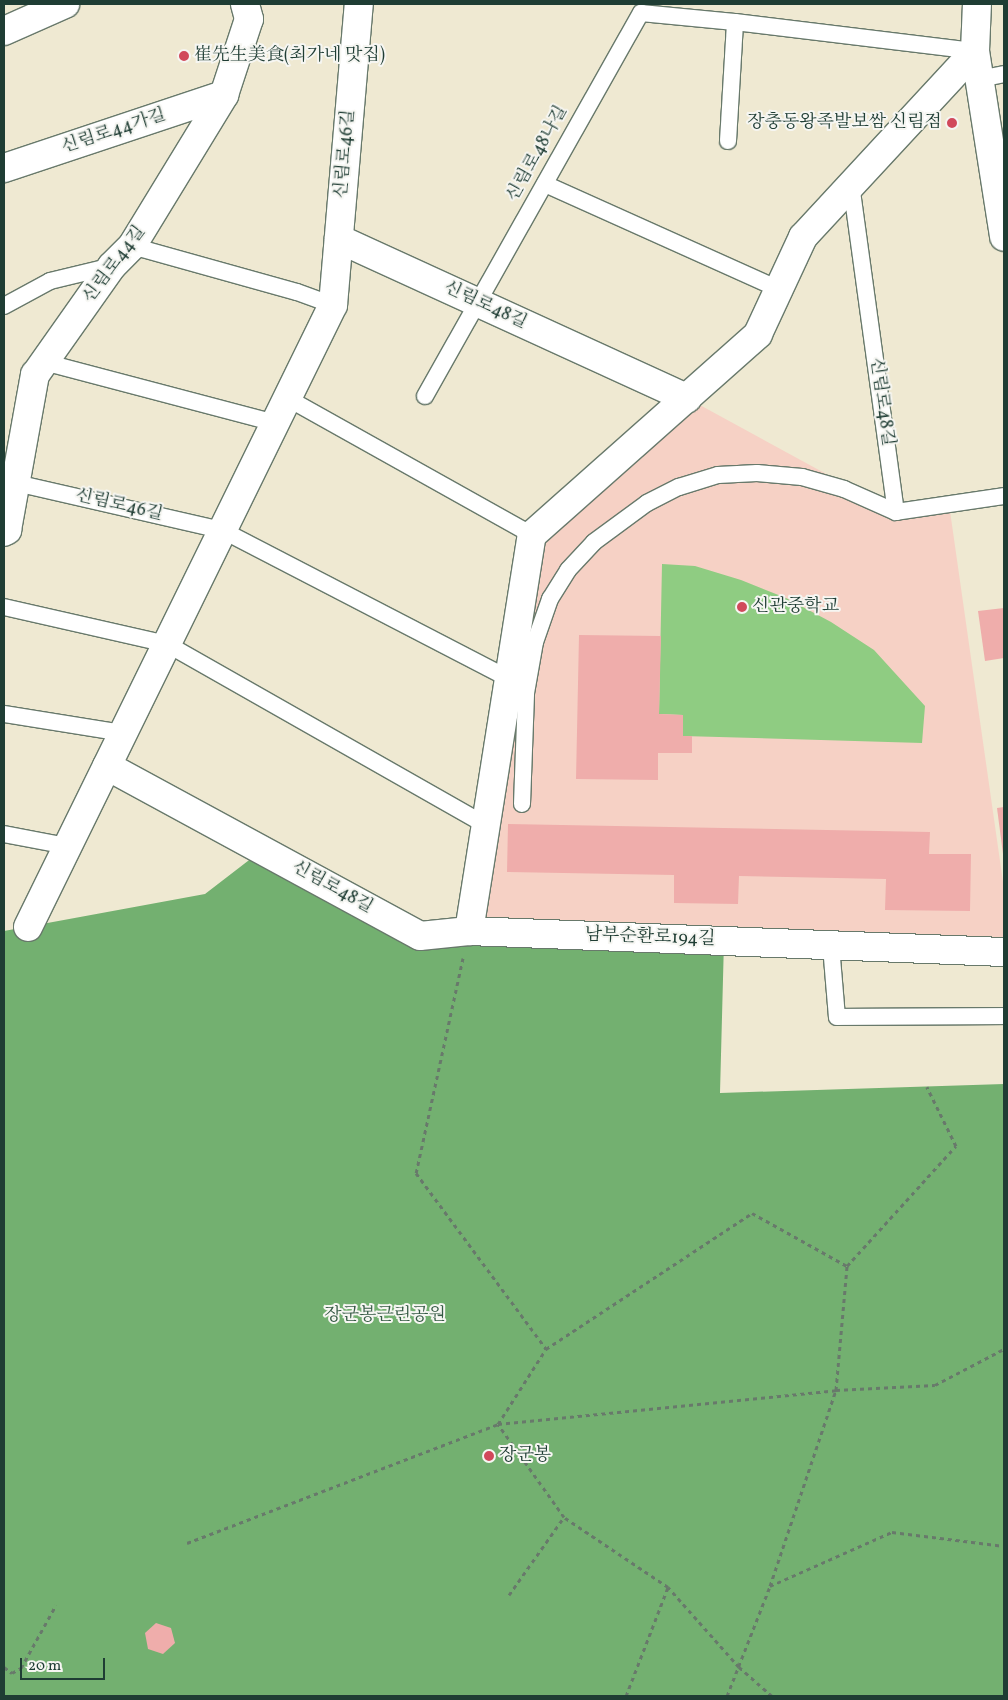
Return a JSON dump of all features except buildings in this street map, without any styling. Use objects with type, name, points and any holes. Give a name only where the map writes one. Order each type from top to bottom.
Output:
[{"type":"street","points":[[4,30],[65,4]]},
{"type":"street","name":"신림로44길","points":[[4,532],[7,530],[16,483],[13,450],[35,376],[112,266],[132,246],[224,95],[249,20],[245,4]]},
{"type":"street","name":"신림로46길","points":[[28,927],[333,304],[359,4]]},
{"type":"street","points":[[977,4],[975,52],[992,77],[1004,237]]},
{"type":"street","points":[[469,931],[507,678],[532,535],[758,334],[803,237],[975,52]]},
{"type":"street","name":"신림로44가길","points":[[4,168],[224,95]]},
{"type":"street","name":"신림로48길","points":[[339,239],[687,398]]},
{"type":"street","name":"신림로48길","points":[[107,766],[420,936],[469,931]]},
{"type":"street","name":"남부순환로194길","points":[[469,931],[1004,952]]},
{"type":"lane","name":"신림로48나길","points":[[425,396],[641,13],[735,22],[975,52]]},
{"type":"lane","points":[[728,141],[735,22]]},
{"type":"lane","points":[[545,184],[779,289]]},
{"type":"lane","name":"신림로48길","points":[[851,184],[896,512]]},
{"type":"lane","points":[[132,246],[297,292],[333,304]]},
{"type":"lane","points":[[4,306],[50,281],[112,266]]},
{"type":"lane","points":[[44,362],[275,423]]},
{"type":"lane","points":[[287,398],[532,535]]},
{"type":"lane","points":[[522,804],[526,693],[535,642],[550,600],[568,570],[594,542],[647,503],[679,487],[718,475],[757,473],[802,477],[844,489],[896,512],[1004,496]]},
{"type":"lane","name":"신림로46길","points":[[16,483],[222,530]]},
{"type":"lane","points":[[222,530],[507,678]]},
{"type":"lane","points":[[4,607],[167,644],[485,825]]},
{"type":"lane","points":[[4,714],[123,733]]},
{"type":"lane","points":[[4,834],[67,846]]},
{"type":"lane","points":[[831,946],[837,1017],[1004,1016]]},
{"type":"path","points":[[469,931],[416,1173],[546,1349]]},
{"type":"path","points":[[727,1696],[770,1586],[836,1390],[847,1266],[956,1146],[927,1087]]},
{"type":"path","points":[[498,1424],[546,1349],[752,1213],[847,1266]]},
{"type":"path","points":[[187,1543],[498,1424],[836,1390],[935,1385],[1004,1349]]},
{"type":"path","points":[[498,1424],[564,1517],[668,1587],[739,1667],[772,1696]]},
{"type":"path","points":[[509,1595],[564,1517]]},
{"type":"path","points":[[770,1586],[892,1532],[1004,1546]]},
{"type":"path","points":[[626,1696],[668,1587]]},
{"type":"path","points":[[4,1667],[12,1673],[21,1668],[56,1605]]},
{"type":"shaded area","name":"신관중학교","points":[[687,398],[896,512],[949,504],[1004,889],[1004,952],[469,931],[532,535]]},
{"type":"green space","points":[[662,564],[695,566],[741,580],[786,598],[831,622],[874,650],[925,706],[922,743],[683,736],[683,715],[659,714]]},
{"type":"green space","name":"장군봉근린공원","points":[[262,850],[420,936],[724,941],[720,1093],[1004,1084],[1004,1696],[4,1696],[4,931],[205,894]]},
{"type":"place","name":"崔先生美食(최가네 맛집)","points":[[184,56]]},
{"type":"place","name":"장충동왕족발보쌈 신림점","points":[[952,123]]},
{"type":"place","name":"신관중학교","points":[[742,607]]},
{"type":"place","name":"장군봉","points":[[489,1456]]}]
